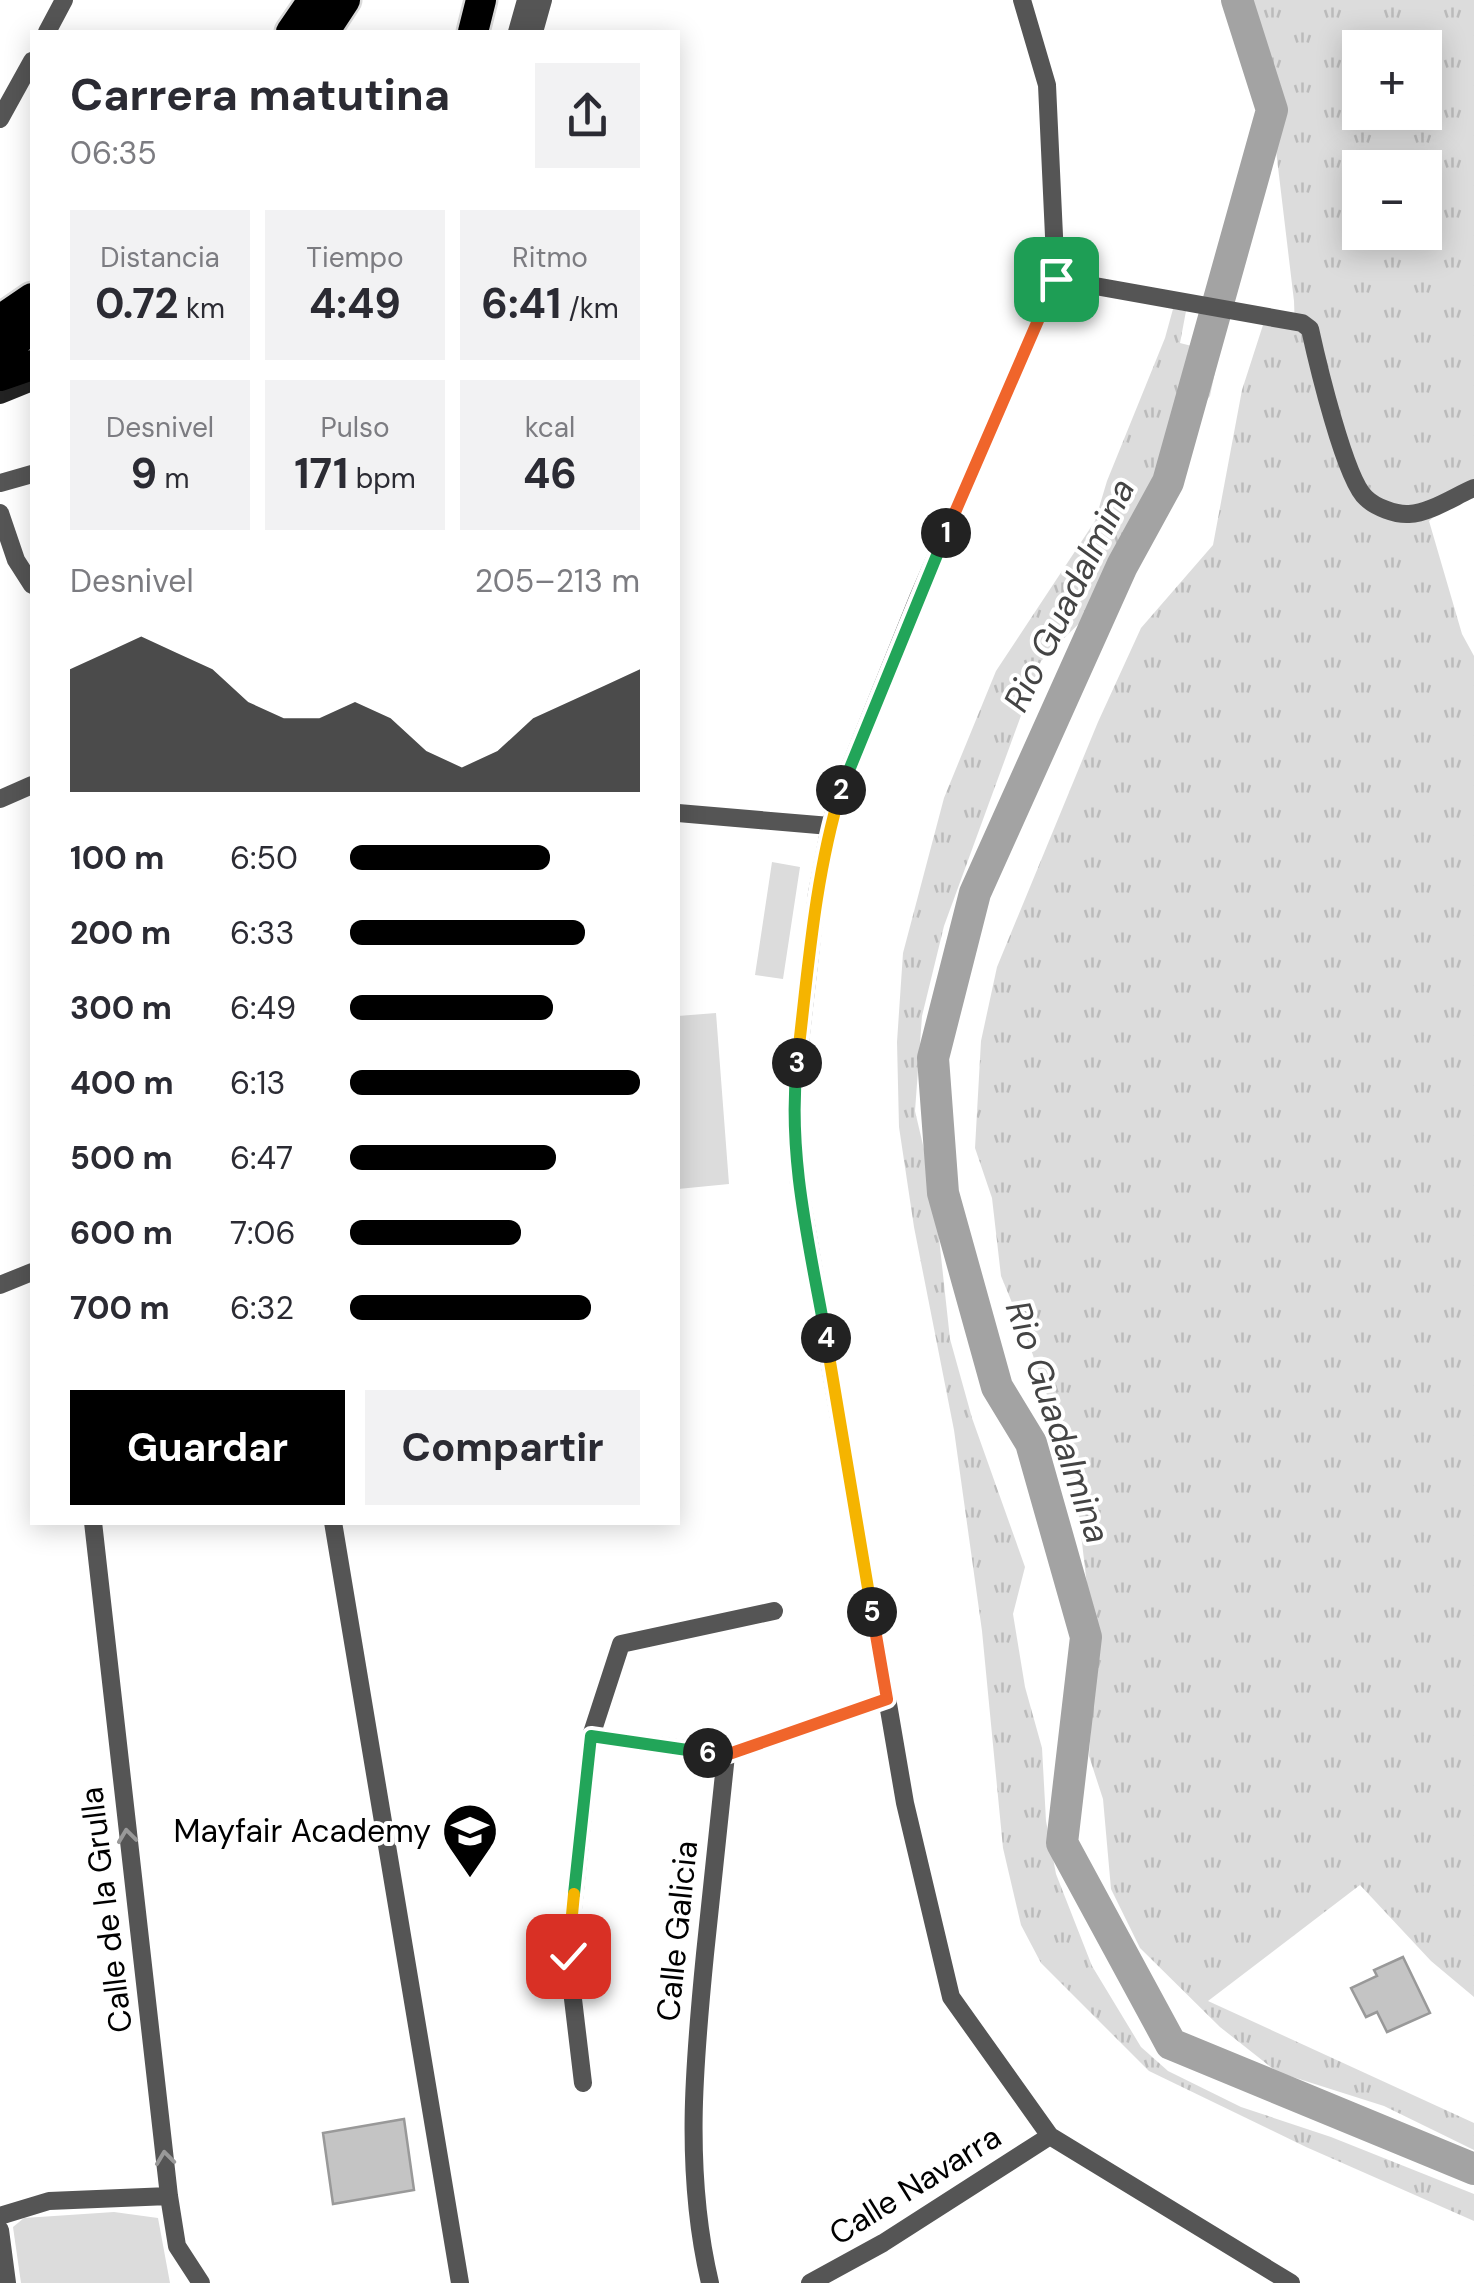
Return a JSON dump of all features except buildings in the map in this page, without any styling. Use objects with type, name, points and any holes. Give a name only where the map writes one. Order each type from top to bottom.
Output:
[{"type":"highway","points":[[293,30],[313,0]]},
{"type":"highway","points":[[325,30],[345,0]]},
{"type":"highway","points":[[0,320],[30,299]]},
{"type":"highway","points":[[0,352],[30,331]]},
{"type":"highway","points":[[0,376],[30,366]]},
{"type":"main road","points":[[0,394],[30,382]]},
{"type":"street","points":[[48,30],[64,0]]},
{"type":"street","points":[[518,30],[526,0]]},
{"type":"street","points":[[535,30],[543,0]]},
{"type":"street","points":[[1022,0],[1047,85],[1056,279],[918,598],[841,789],[830,826],[817,893],[798,1060],[799,1184],[905,1803],[951,1997],[1050,2136],[1291,2283]]},
{"type":"street","points":[[0,119],[30,65]]},
{"type":"street","points":[[1056,279],[1302,323],[1310,329],[1324,392],[1352,475],[1364,498],[1408,515],[1474,488]]},
{"type":"street","points":[[0,483],[30,480]]},
{"type":"street","points":[[0,513],[16,560],[30,583]]},
{"type":"street","points":[[4,793],[30,786]]},
{"type":"street","points":[[680,813],[830,826]]},
{"type":"street","points":[[0,1286],[30,1273]]},
{"type":"street","name":"Calle de la Grulla","points":[[93,1525],[177,2246],[201,2283]]},
{"type":"street","points":[[334,1525],[459,2275],[444,2283]]},
{"type":"street","points":[[583,2083],[568,1956],[591,1736],[621,1644],[774,1612]]},
{"type":"street","points":[[591,1736],[726,1755],[887,1699]]},
{"type":"street","name":"Calle Galicia","points":[[710,2283],[693,2168],[692,2077],[726,1755]]},
{"type":"street","name":"Calle Navarra","points":[[810,2283],[883,2243],[1050,2136]]},
{"type":"street","points":[[0,2216],[49,2201],[170,2196]]},
{"type":"street","points":[[0,2230],[7,2283]]},
{"type":"green space","points":[[1250,0],[1474,0],[1474,484],[1429,521],[1462,634],[1474,656],[1474,1997],[1431,1961],[1360,1885],[1208,2001],[1474,2123],[1474,2150],[1384,2106],[1277,2072],[1220,2027],[1140,1948],[1111,1889],[1103,1799],[1089,1756],[1094,1682],[1079,1517],[1059,1429],[1001,1276],[992,1198],[975,1148],[981,1041],[997,967],[1141,628],[1213,545],[1242,390],[1263,325],[1295,330],[1262,33]]},
{"type":"green space","points":[[1173,309],[1186,311],[1180,343],[1219,353],[1210,396],[1161,461],[1139,540],[1122,581],[1041,661],[944,926],[922,1016],[915,1111],[934,1192],[950,1339],[972,1418],[1025,1567],[1013,1614],[1025,1687],[1042,1748],[1046,1821],[1056,1874],[1092,1966],[1141,2047],[1168,2071],[1241,2107],[1331,2137],[1474,2194],[1474,2221],[1306,2147],[1149,2071],[1041,1963],[1021,1925],[1003,1848],[982,1631],[954,1430],[914,1227],[899,1127],[897,1042],[903,953],[944,798],[996,671],[1095,521]]},
{"type":"green space","points":[[772,862],[800,867],[783,979],[755,975]]},
{"type":"green space","points":[[716,1013],[729,1184],[680,1189],[680,1016]]},
{"type":"green space","points":[[114,2212],[158,2218],[170,2283],[21,2283],[13,2227],[24,2218]]},
{"type":"waterway","name":"Rio Guadalmina","points":[[1237,0],[1272,110],[1168,482],[1122,566],[975,893],[933,1058],[943,1193],[997,1387],[1031,1443],[1086,1637],[1062,1843],[1171,2044],[1474,2169]]},
{"type":"place","name":"Mayfair Academy","points":[[470,1880]]},
{"type":"route","points":[[568,1956],[591,1736],[726,1755],[887,1699],[799,1184],[794,1120],[796,1078],[817,893],[841,789],[918,598],[1056,279]]}]
